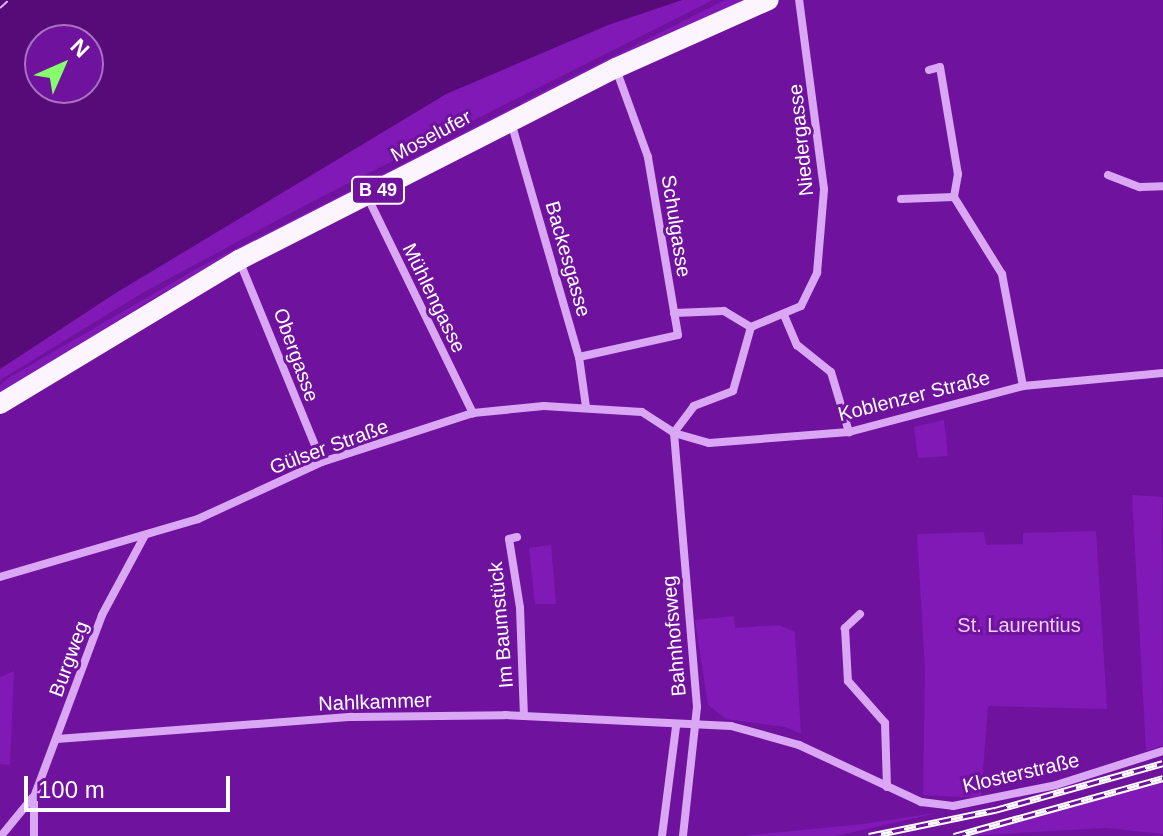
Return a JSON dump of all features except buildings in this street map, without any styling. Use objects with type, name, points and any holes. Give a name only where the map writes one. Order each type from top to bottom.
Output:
[{"type":"main road","name":"Moselufer","points":[[0,404],[239,260],[616,68],[769,0]]},
{"type":"street","name":"Niedergasse","points":[[784,315],[801,306],[813,288],[824,215],[799,0]]},
{"type":"street","points":[[929,70],[940,67],[958,174],[954,197],[1002,274],[1023,386]]},
{"type":"street","name":"Schulgasse","points":[[616,68],[648,157],[674,313]]},
{"type":"street","name":"Backesgasse","points":[[511,121],[579,357],[586,407]]},
{"type":"street","points":[[1108,175],[1140,187],[1163,186]]},
{"type":"street","name":"Mühlengasse","points":[[367,196],[473,413]]},
{"type":"street","points":[[901,199],[954,197]]},
{"type":"street","name":"Obergasse","points":[[239,260],[322,462]]},
{"type":"street","points":[[579,357],[678,335],[674,313],[724,311],[751,327]]},
{"type":"street","points":[[751,327],[784,315],[797,345],[831,372],[849,432]]},
{"type":"street","points":[[674,433],[694,406],[733,391],[751,327]]},
{"type":"street","name":"Koblenzer Straße","points":[[674,433],[709,443],[849,432],[1023,386],[1163,373]]},
{"type":"street","name":"Gülser Straße","points":[[0,577],[198,519],[322,462],[473,413],[586,407],[646,413],[674,433]]},
{"type":"street","name":"Bahnhofsweg","points":[[674,433],[694,726],[683,836]]},
{"type":"street","name":"Burgweg","points":[[1,836],[34,797],[102,615],[144,537]]},
{"type":"street","name":"Im Baumstück","points":[[517,537],[509,539],[520,608],[524,716]]},
{"type":"street","points":[[860,614],[845,628],[848,681],[885,723],[887,787]]},
{"type":"street","name":"Nahlkammer","points":[[57,739],[352,717],[524,716],[694,726]]},
{"type":"street","name":"Klosterstraße","points":[[694,726],[750,729],[799,745],[921,802],[953,806],[1056,785],[1163,751]]},
{"type":"street","points":[[662,836],[676,727]]},
{"type":"street","name":"Burgweg","points":[[34,797],[34,836]]},
{"type":"green space","points":[[682,0],[713,0],[317,199],[144,292],[0,380],[0,369],[114,294],[446,94],[608,25]]},
{"type":"green space","points":[[725,0],[748,0],[523,108],[520,103]]},
{"type":"green space","points":[[516,106],[518,110],[161,294],[0,393],[0,385],[10,377],[198,268]]},
{"type":"green space","points":[[944,420],[948,456],[918,458],[914,427]]},
{"type":"green space","points":[[1132,495],[1162,497],[1163,746],[1146,751]]},
{"type":"green space","name":"St. Laurentius","points":[[1096,531],[1107,709],[988,706],[981,798],[923,795],[925,669],[917,534],[984,532],[986,545],[1023,544],[1023,533]]},
{"type":"green space","points":[[551,545],[556,604],[535,604],[529,548]]},
{"type":"green space","points":[[734,616],[735,628],[779,625],[795,632],[801,734],[785,727],[726,719],[708,705],[695,620]]},
{"type":"green space","points":[[14,671],[10,765],[0,764],[0,677]]},
{"type":"green space","points":[[1163,780],[1163,834],[1106,828],[965,836]]},
{"type":"green space","points":[[942,812],[836,836],[743,836],[863,824]]},
{"type":"shaded area","points":[[0,0],[682,0],[608,25],[446,94],[114,294],[0,369]]},
{"type":"ferry route","points":[[0,8],[9,0]]},
{"type":"railway","points":[[869,836],[995,810],[1163,763]]},
{"type":"railway","points":[[954,836],[1163,778]]}]
